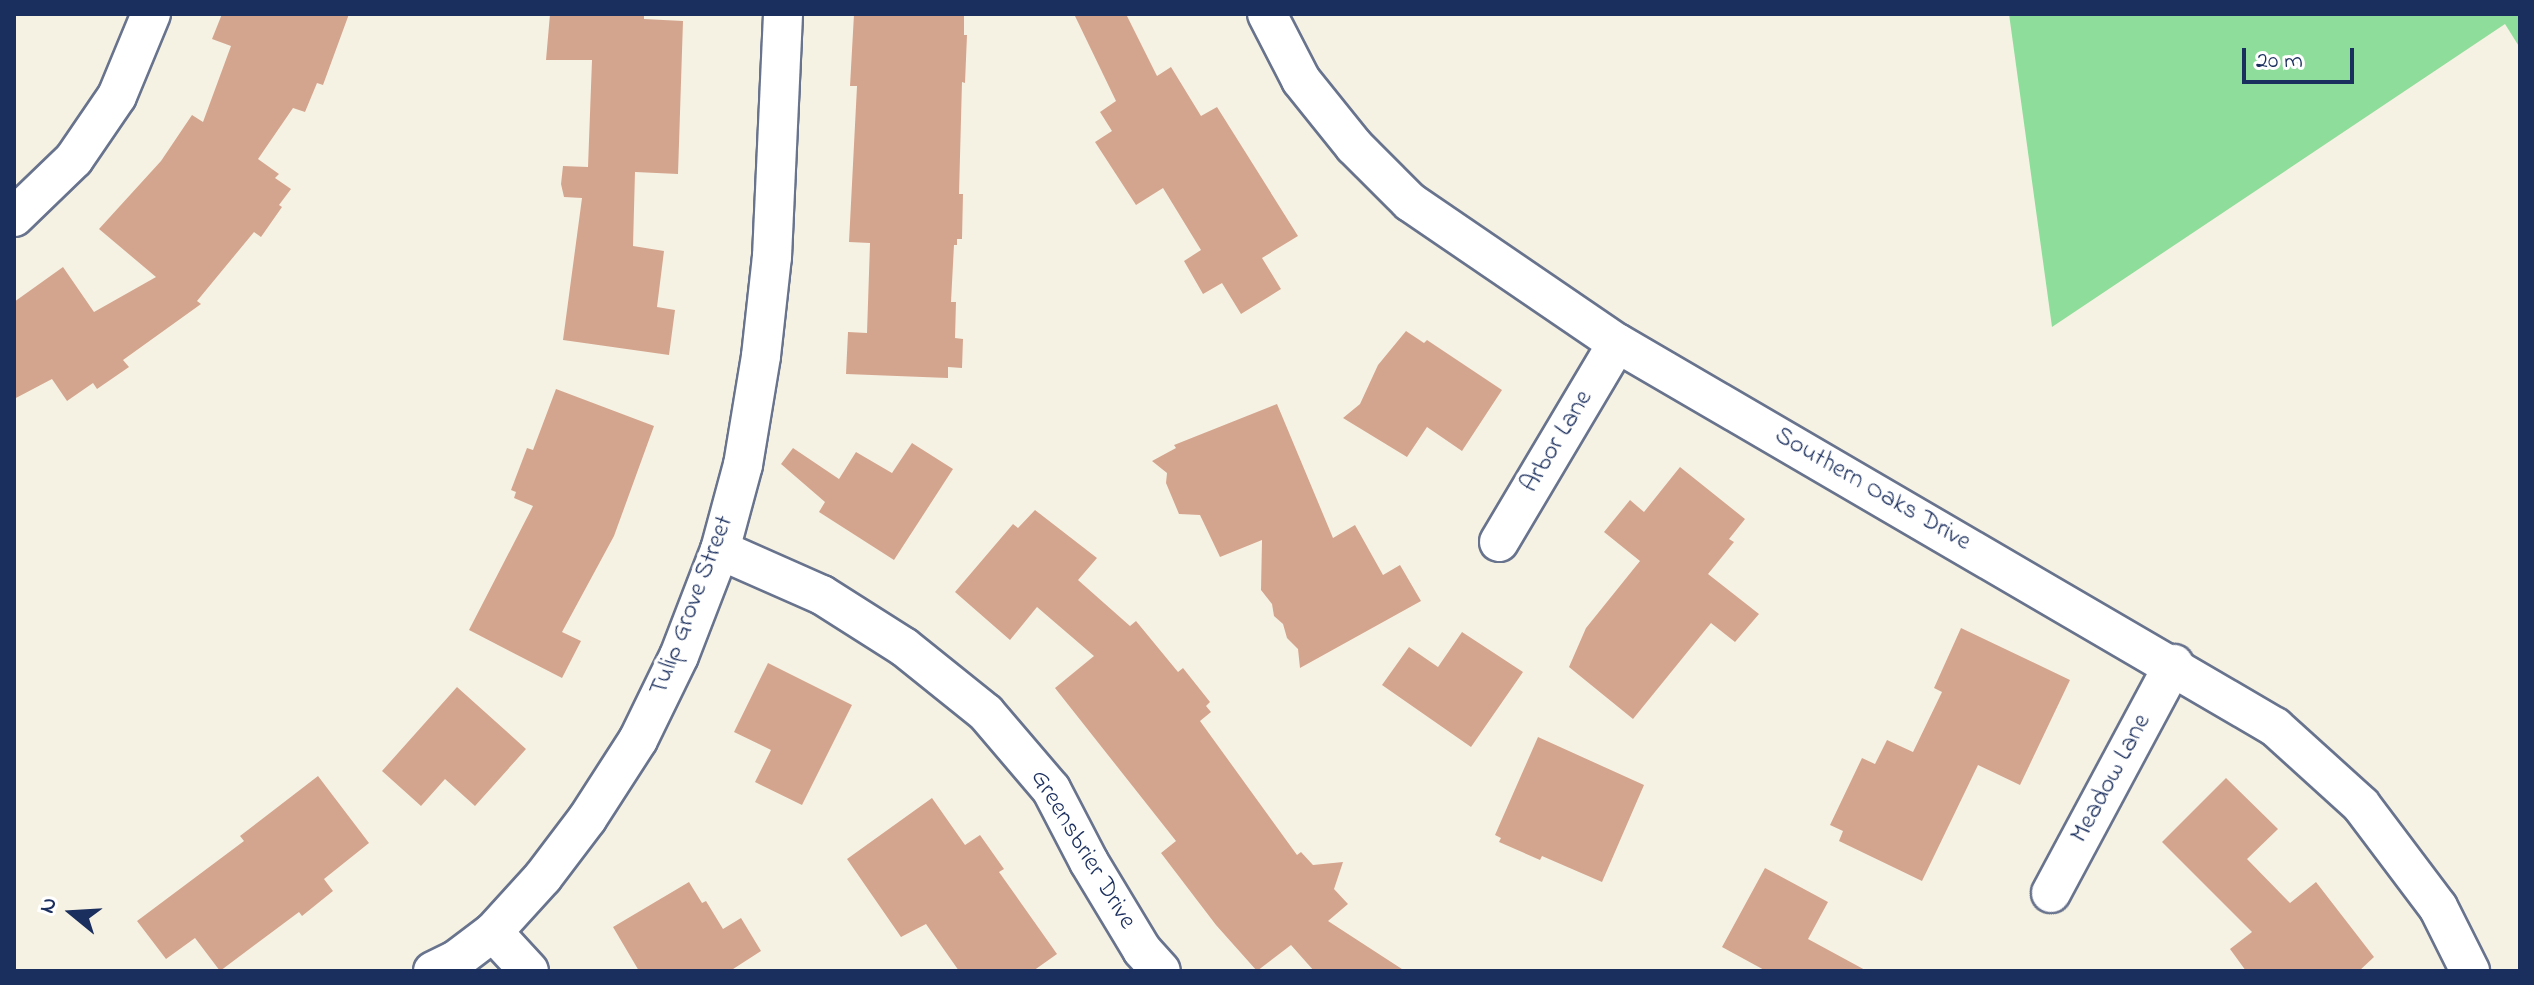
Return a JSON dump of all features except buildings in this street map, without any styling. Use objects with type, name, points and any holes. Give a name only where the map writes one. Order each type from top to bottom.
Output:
[{"type":"street","points":[[14,217],[74,159],[117,96],[151,14]]},
{"type":"street","name":"Tulip Grove Street","points":[[433,971],[456,960],[493,932],[543,877],[587,819],[638,740],[679,656],[720,550],[743,465],[761,356],[772,257],[783,14]]},
{"type":"street","name":"Southern Oaks Drive","points":[[1267,14],[1301,80],[1354,146],[1410,202],[1617,343],[2174,664],[2275,727],[2361,805],[2438,907],[2470,971]]},
{"type":"street","name":"Arbor Lane","points":[[1499,542],[1617,343]]},
{"type":"street","name":"Greensbrier Drive","points":[[720,550],[822,595],[904,647],[986,713],[1051,789],[1142,950],[1161,971]]},
{"type":"street","name":"Meadow Lane","points":[[2051,893],[2174,664]]},
{"type":"street","points":[[493,932],[529,971]]},
{"type":"green space","points":[[2009,14],[2520,14],[2520,48],[2505,24],[2052,327]]}]
